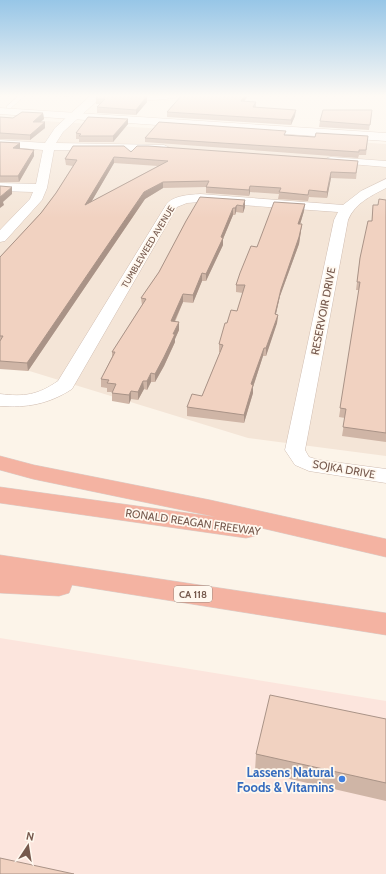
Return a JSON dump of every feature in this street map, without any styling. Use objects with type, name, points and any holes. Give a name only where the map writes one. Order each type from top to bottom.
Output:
[{"type":"highway","points":[[0,463],[33,472],[210,508],[386,549]]},
{"type":"highway","name":"RONALD REAGAN FREEWAY","points":[[0,495],[386,549]]},
{"type":"highway","name":"CA 118","points":[[0,564],[386,624]]},
{"type":"highway","points":[[0,583],[202,595]]},
{"type":"main road","points":[[370,136],[386,137]]},
{"type":"street","points":[[0,238],[36,200],[41,188],[49,146],[55,136]]},
{"type":"street","points":[[0,143],[49,146],[118,146],[172,149]]},
{"type":"street","points":[[322,160],[386,164]]},
{"type":"street","points":[[345,209],[361,196],[386,183]]},
{"type":"street","points":[[0,187],[41,188]]},
{"type":"street","name":"TUMBLEWEED AVENUE","points":[[0,400],[18,402],[30,401],[53,393],[65,385],[172,205],[177,202],[200,198],[345,209]]},
{"type":"street","name":"RESERVOIR DRIVE","points":[[302,461],[295,450],[340,220],[345,209]]},
{"type":"street","name":"SOJKA DRIVE","points":[[302,461],[316,466],[386,476]]},
{"type":"shaded area","points":[[0,136],[264,136],[386,144],[386,456],[248,438],[0,362]]},
{"type":"shaded area","points":[[0,638],[386,701],[386,874],[0,874]]},
{"type":"building","points":[[147,136],[368,136],[366,150],[359,150],[359,152],[145,138]]},
{"type":"building","points":[[0,142],[20,143],[13,148],[34,150],[18,176],[0,176]]},
{"type":"building","points":[[73,146],[124,146],[131,152],[137,146],[148,146],[358,161],[356,173],[331,172],[327,192],[309,190],[308,195],[279,192],[281,188],[250,186],[249,190],[206,187],[209,181],[163,182],[144,192],[27,363],[0,361],[0,341],[3,336],[0,336],[0,257],[41,213],[77,160],[65,159]],"holes":[[[114,157],[168,161],[85,205]]]},
{"type":"building","points":[[0,186],[12,187],[0,197]]},
{"type":"building","points":[[200,197],[245,200],[243,206],[237,205],[233,208],[221,237],[223,238],[206,274],[202,273],[193,295],[183,294],[171,321],[179,322],[173,334],[175,334],[155,374],[151,373],[147,381],[143,381],[138,392],[131,391],[129,395],[112,393],[116,384],[107,383],[109,380],[101,379],[115,352],[112,352],[146,299],[141,298],[159,272]]},
{"type":"building","points":[[379,199],[386,200],[386,433],[343,427],[346,409],[340,408],[360,282],[357,282],[360,258],[368,221],[372,221],[373,205],[378,205]]},
{"type":"building","points":[[274,202],[305,204],[298,224],[302,224],[299,237],[281,289],[275,314],[278,315],[251,384],[253,385],[244,415],[187,407],[192,394],[202,396],[223,345],[219,344],[225,323],[227,323],[231,310],[237,311],[245,285],[236,285],[240,273],[251,246],[257,247]]},
{"type":"building","points":[[270,695],[386,719],[386,783],[256,754]]},
{"type":"building","points":[[0,858],[74,874],[0,874]]},
{"type":"place","name":"Lassens Natural Foods & Vitamins","points":[[342,779]]}]
